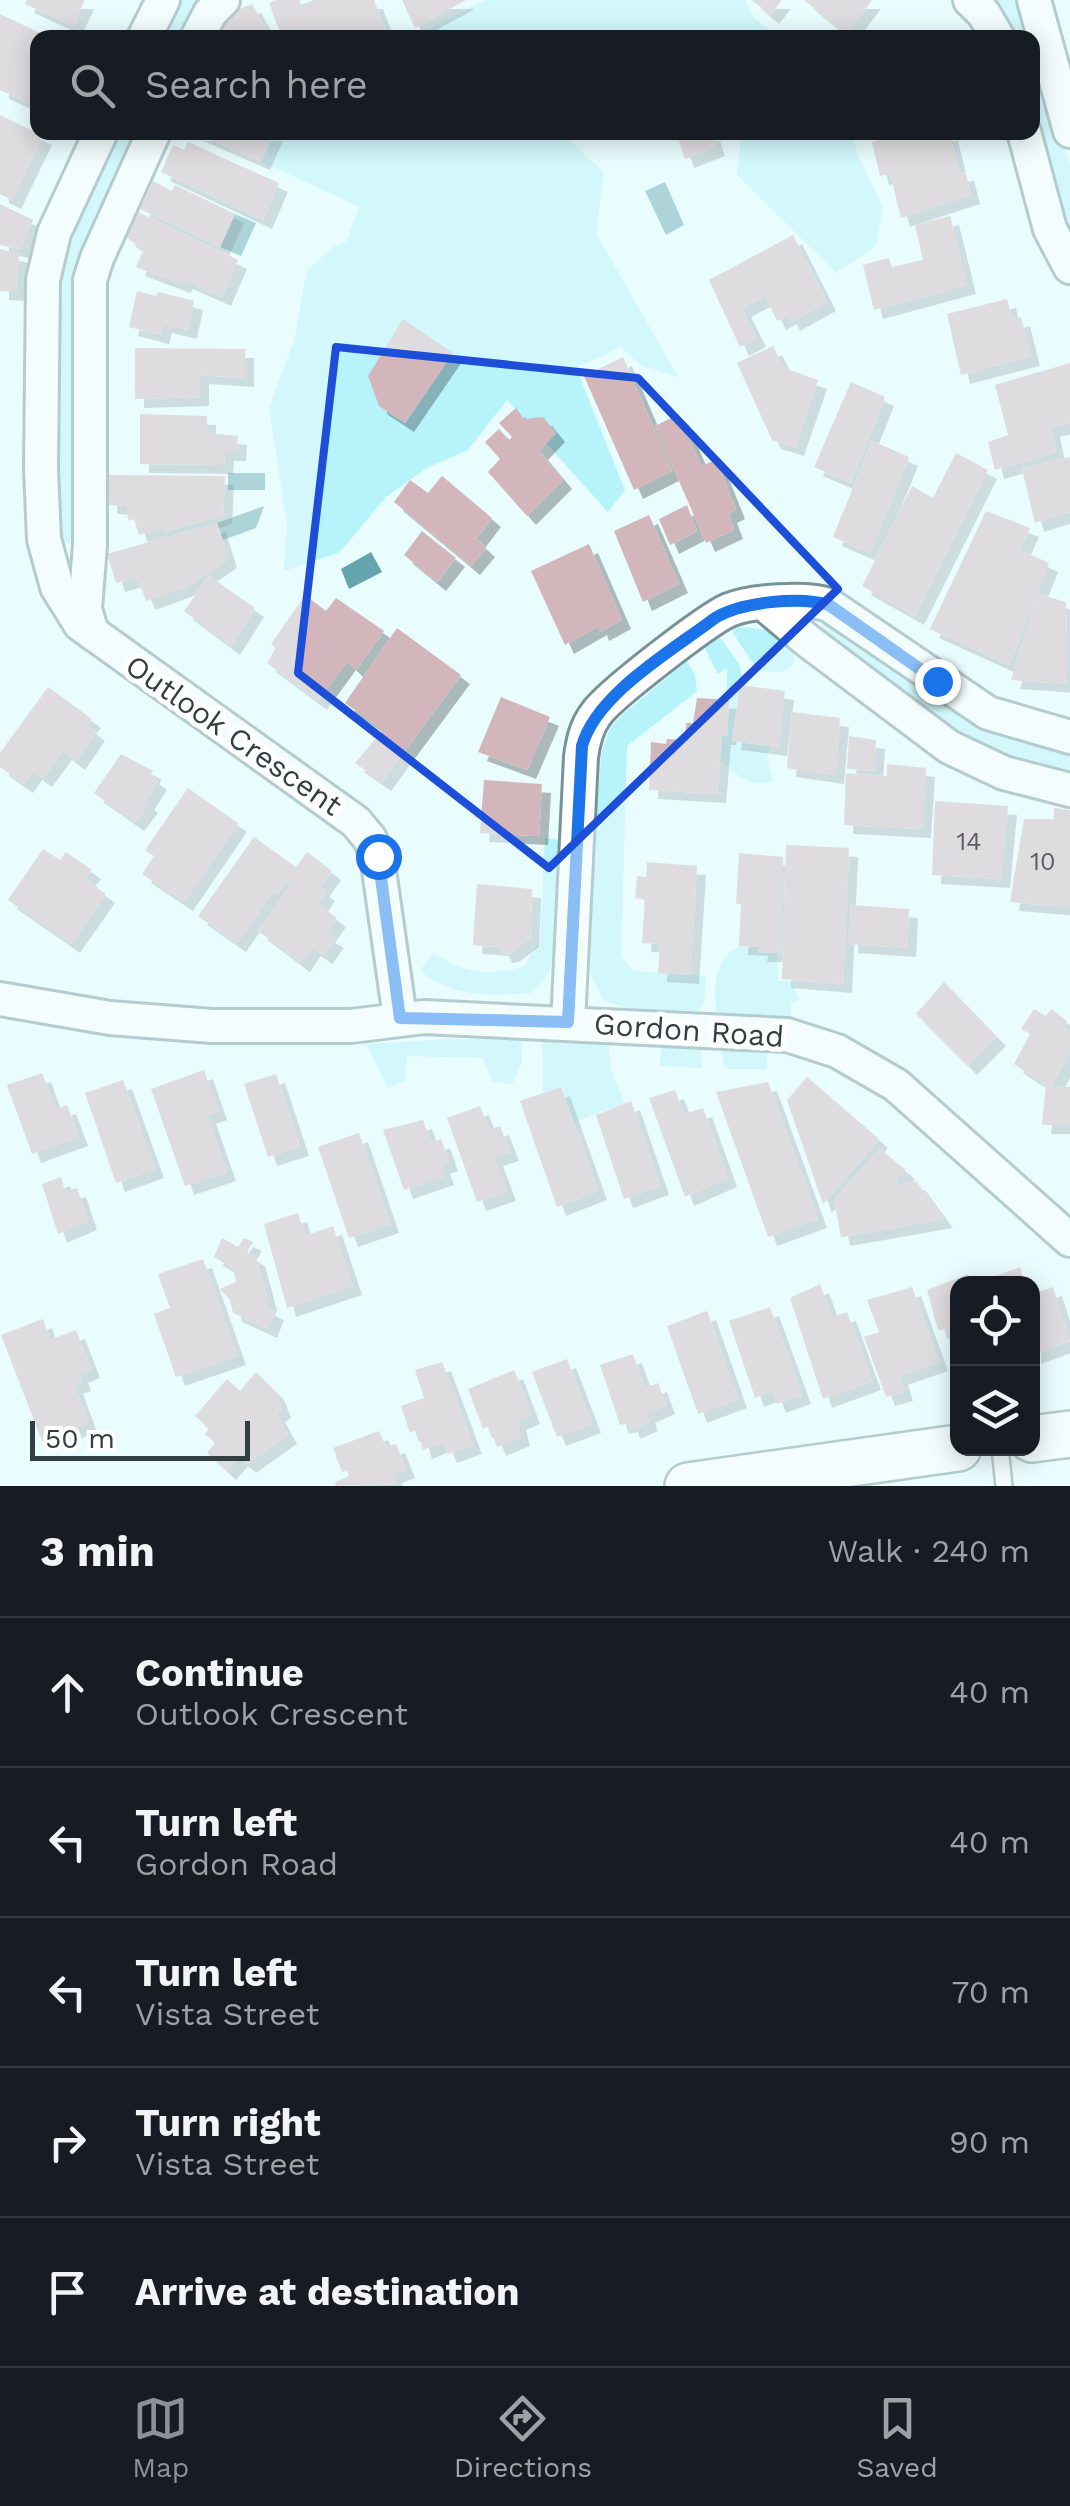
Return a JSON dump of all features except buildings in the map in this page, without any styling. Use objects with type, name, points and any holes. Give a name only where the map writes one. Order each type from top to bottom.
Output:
[{"type":"main road","points":[[1040,1438],[1070,1434]]},
{"type":"main road","points":[[688,1486],[950,1449]]},
{"type":"street","points":[[148,30],[163,0]]},
{"type":"street","points":[[201,30],[223,0]]},
{"type":"street","points":[[970,0],[993,30]]},
{"type":"street","points":[[1034,0],[1070,131]]},
{"type":"street","name":"Outlook Crescent","points":[[97,140],[54,234],[44,280],[41,469],[48,563],[61,598],[80,624],[356,822],[367,834],[378,856],[400,1018]]},
{"type":"street","points":[[92,634],[85,609],[90,544],[90,280],[150,140]]},
{"type":"street","points":[[1026,140],[1050,229],[1070,267]]},
{"type":"street","points":[[568,1022],[581,758],[588,729],[606,703],[715,618],[735,608],[764,604],[813,601],[829,605],[988,714],[1070,737]]},
{"type":"street","points":[[764,604],[949,747],[1004,773],[1070,790]]},
{"type":"street","name":"Gordon Road","points":[[0,999],[110,1018],[212,1026],[351,1026],[400,1018],[768,1032],[798,1038],[837,1051],[896,1086],[1070,1240]]},
{"type":"lane","points":[[1001,1456],[1004,1486]]},
{"type":"highlighted area","points":[[336,347],[638,378],[838,589],[549,868],[298,673]]},
{"type":"shaded area","points":[[178,0],[210,0],[190,30],[162,30]]},
{"type":"shaded area","points":[[485,0],[745,0],[754,18],[770,30],[427,30]]},
{"type":"shaded area","points":[[988,0],[1018,0],[1025,11],[1031,30],[1006,30]]},
{"type":"shaded area","points":[[1040,63],[1070,166],[1070,247],[1039,140]]},
{"type":"shaded area","points":[[112,140],[137,140],[91,237],[75,544],[62,541],[56,529],[57,267]]},
{"type":"shaded area","points":[[271,140],[570,140],[604,173],[596,233],[678,377],[640,365],[621,347],[576,368],[625,490],[608,512],[507,400],[468,450],[427,468],[386,497],[340,552],[284,571],[287,524],[269,408],[294,341],[307,270],[347,241],[359,207],[261,161]]},
{"type":"shaded area","points":[[853,140],[883,207],[876,246],[836,273],[737,175],[741,141]]},
{"type":"shaded area","points":[[665,182],[684,225],[666,235],[645,191]]},
{"type":"shaded area","points":[[235,214],[256,223],[241,256],[220,247]]},
{"type":"shaded area","points":[[228,473],[265,473],[265,490],[228,490]]},
{"type":"shaded area","points":[[264,506],[256,528],[223,540],[217,523]]},
{"type":"shaded area","points":[[371,552],[382,572],[349,589],[341,569]]},
{"type":"shaded area","points":[[821,616],[1070,746],[1070,776],[984,753],[835,644],[823,630]]},
{"type":"shaded area","points":[[733,629],[767,630],[794,649],[790,669],[758,671],[733,633]]},
{"type":"shaded area","points":[[717,637],[739,664],[744,685],[740,685],[732,741],[770,746],[767,759],[773,781],[750,782],[720,760],[722,736],[727,735],[727,668],[718,674],[704,647]]},
{"type":"shaded area","points":[[687,661],[695,675],[697,691],[627,746],[621,957],[634,971],[706,976],[704,1002],[698,1011],[628,1009],[603,1000],[587,966],[601,755],[609,730],[621,716]]},
{"type":"shaded area","points":[[545,838],[558,840],[552,965],[531,993],[458,990],[420,970],[434,953],[476,971],[523,967],[540,940]]},
{"type":"shaded area","points":[[739,946],[759,947],[759,953],[777,953],[778,980],[791,982],[799,1000],[791,1003],[791,1018],[716,1013],[720,967]]},
{"type":"shaded area","points":[[522,1040],[522,1063],[512,1084],[492,1081],[483,1058],[407,1056],[405,1081],[388,1088],[366,1044]]},
{"type":"shaded area","points":[[542,1041],[609,1044],[611,1070],[625,1103],[574,1122],[561,1087],[543,1093]]},
{"type":"shaded area","points":[[661,1045],[700,1046],[702,1068],[660,1066]]},
{"type":"shaded area","points":[[721,1047],[767,1049],[767,1069],[725,1069]]},
{"type":"route","points":[[378,856],[400,1018],[568,1022],[582,746],[590,722],[606,703],[715,618],[753,604],[813,601],[829,605],[937,681]]}]
